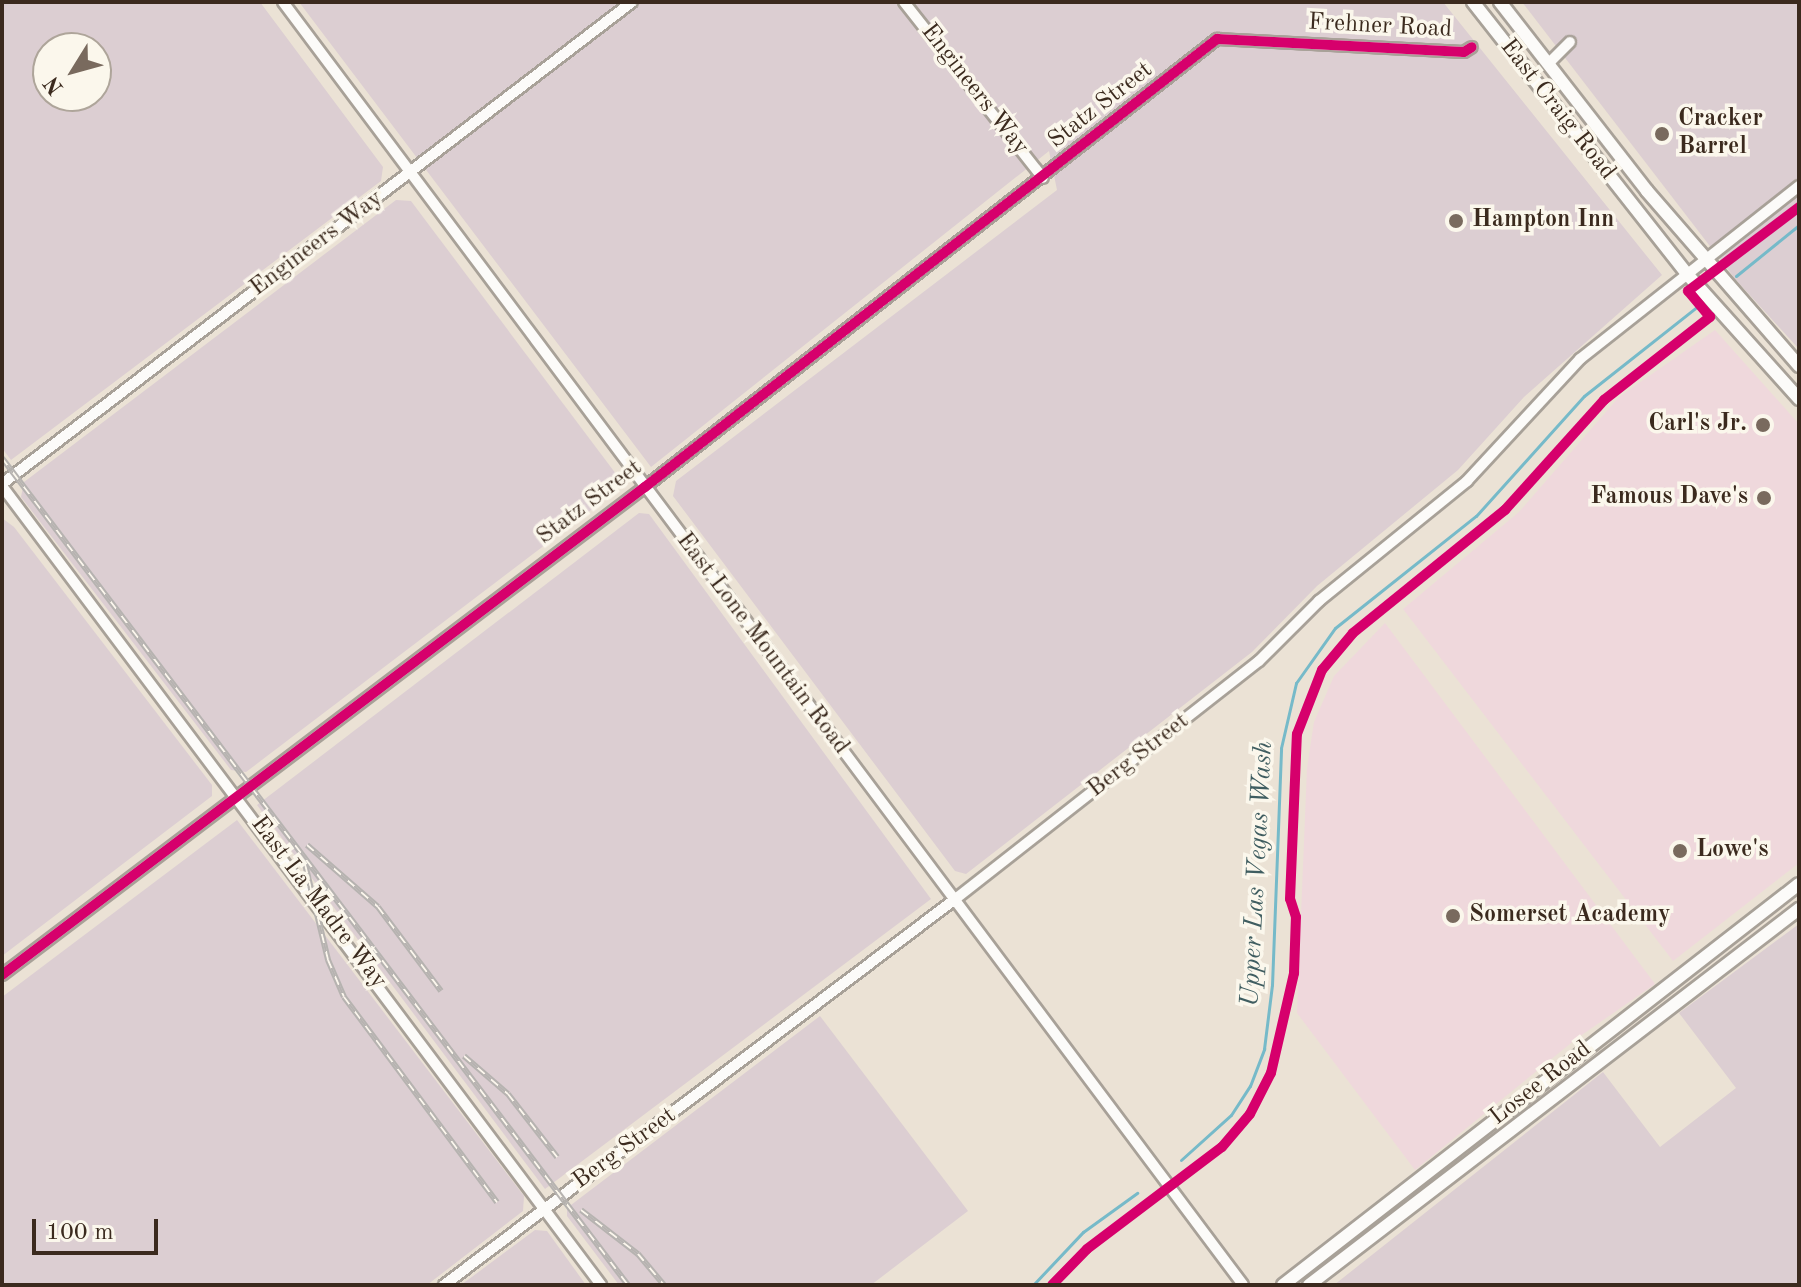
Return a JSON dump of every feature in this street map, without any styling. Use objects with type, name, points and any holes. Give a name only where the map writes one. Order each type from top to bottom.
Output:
[{"type":"main road","name":"East Craig Road","points":[[1473,2],[1687,274],[1799,399]]},
{"type":"main road","name":"East Craig Road","points":[[1500,2],[1704,260],[1799,366]]},
{"type":"main road","name":"Losee Road","points":[[1283,1285],[1799,884]]},
{"type":"main road","name":"Losee Road","points":[[1309,1285],[1799,909]]},
{"type":"main road","points":[[1460,1169],[1464,1154],[1493,1130],[1503,1113]]},
{"type":"main road","points":[[1401,1214],[1453,1152]]},
{"type":"street","name":"East Lone Mountain Road","points":[[283,2],[1243,1285]]},
{"type":"street","name":"Engineers Way","points":[[2,485],[632,2]]},
{"type":"street","name":"Engineers Way","points":[[904,2],[1043,178]]},
{"type":"street","name":"Frehner Road","points":[[1196,57],[1217,39],[1464,52],[1472,47]]},
{"type":"street","points":[[1548,64],[1570,42]]},
{"type":"street","name":"Statz Street","points":[[2,975],[645,487],[1196,57]]},
{"type":"street","name":"Berg Street","points":[[444,1285],[954,900],[1270,652],[1319,601],[1467,481],[1570,368],[1799,186]]},
{"type":"street","name":"East La Madre Way","points":[[2,485],[238,795],[601,1285]]},
{"type":"shaded area","points":[[2,2],[260,2],[383,167],[381,181],[11,460],[2,448]]},
{"type":"shaded area","points":[[299,2],[1443,2],[1662,275],[1524,397],[1458,470],[1317,586],[1252,652],[966,874],[955,871],[673,496],[676,481],[1057,190],[1049,151],[651,467]]},
{"type":"shaded area","points":[[1522,2],[1799,2],[1799,349],[1736,280]]},
{"type":"shaded area","points":[[396,200],[411,201],[619,478],[616,491],[246,772],[231,770],[21,497],[24,482]]},
{"type":"shaded area","points":[[1715,330],[1799,424],[1799,863],[1673,961],[1403,609],[1519,512],[1619,397]]},
{"type":"shaded area","points":[[639,513],[649,514],[931,899],[545,1189],[257,805]]},
{"type":"shaded area","points":[[2,518],[14,527],[212,785],[212,796],[2,956]]},
{"type":"shaded area","name":"Somerset Academy","points":[[1385,623],[1655,984],[1576,1039],[1415,1170],[1297,1013],[1307,768],[1314,722],[1334,676]]},
{"type":"shaded area","points":[[237,820],[524,1196],[523,1211],[427,1285],[2,1285],[2,997]]},
{"type":"shaded area","points":[[1799,924],[1799,1285],[1334,1285],[1603,1072],[1660,1147],[1736,1088],[1679,1013]]},
{"type":"shaded area","points":[[820,1016],[968,1211],[871,1285],[619,1285],[567,1216],[567,1208]]},
{"type":"shaded area","points":[[535,1230],[547,1231],[586,1285],[461,1285]]},
{"type":"waterway","name":"Upper Las Vegas Wash","points":[[1736,276],[1799,225]]},
{"type":"waterway","name":"Upper Las Vegas Wash","points":[[1181,1160],[1231,1115],[1250,1086],[1264,1049],[1272,985],[1281,748],[1296,683],[1335,628],[1476,516],[1584,396],[1698,306]]},
{"type":"waterway","name":"Upper Las Vegas Wash","points":[[1033,1285],[1083,1232],[1137,1193]]},
{"type":"railway","points":[[2,458],[628,1285]]},
{"type":"railway","points":[[307,845],[378,907],[441,991]]},
{"type":"railway","points":[[305,864],[328,960],[344,997],[497,1202]]},
{"type":"railway","points":[[464,1056],[508,1094],[557,1157]]},
{"type":"railway","points":[[581,1210],[638,1254],[664,1285]]},
{"type":"cycle path","points":[[2,975],[645,487],[1217,39],[1464,52],[1472,47]]},
{"type":"cycle path","points":[[1052,1285],[1087,1249],[1222,1147],[1250,1114],[1271,1073],[1294,973],[1296,917],[1290,899],[1297,734],[1322,670],[1353,633],[1505,510],[1604,400],[1710,317],[1688,291],[1799,207]]},
{"type":"place","name":"Cracker Barrel","points":[[1662,134]]},
{"type":"place","name":"Hampton Inn","points":[[1456,221]]},
{"type":"place","name":"Carl's Jr.","points":[[1763,425]]},
{"type":"place","name":"Famous Dave's","points":[[1764,498]]},
{"type":"place","name":"Lowe's","points":[[1680,851]]},
{"type":"place","name":"Somerset Academy","points":[[1453,916]]}]
